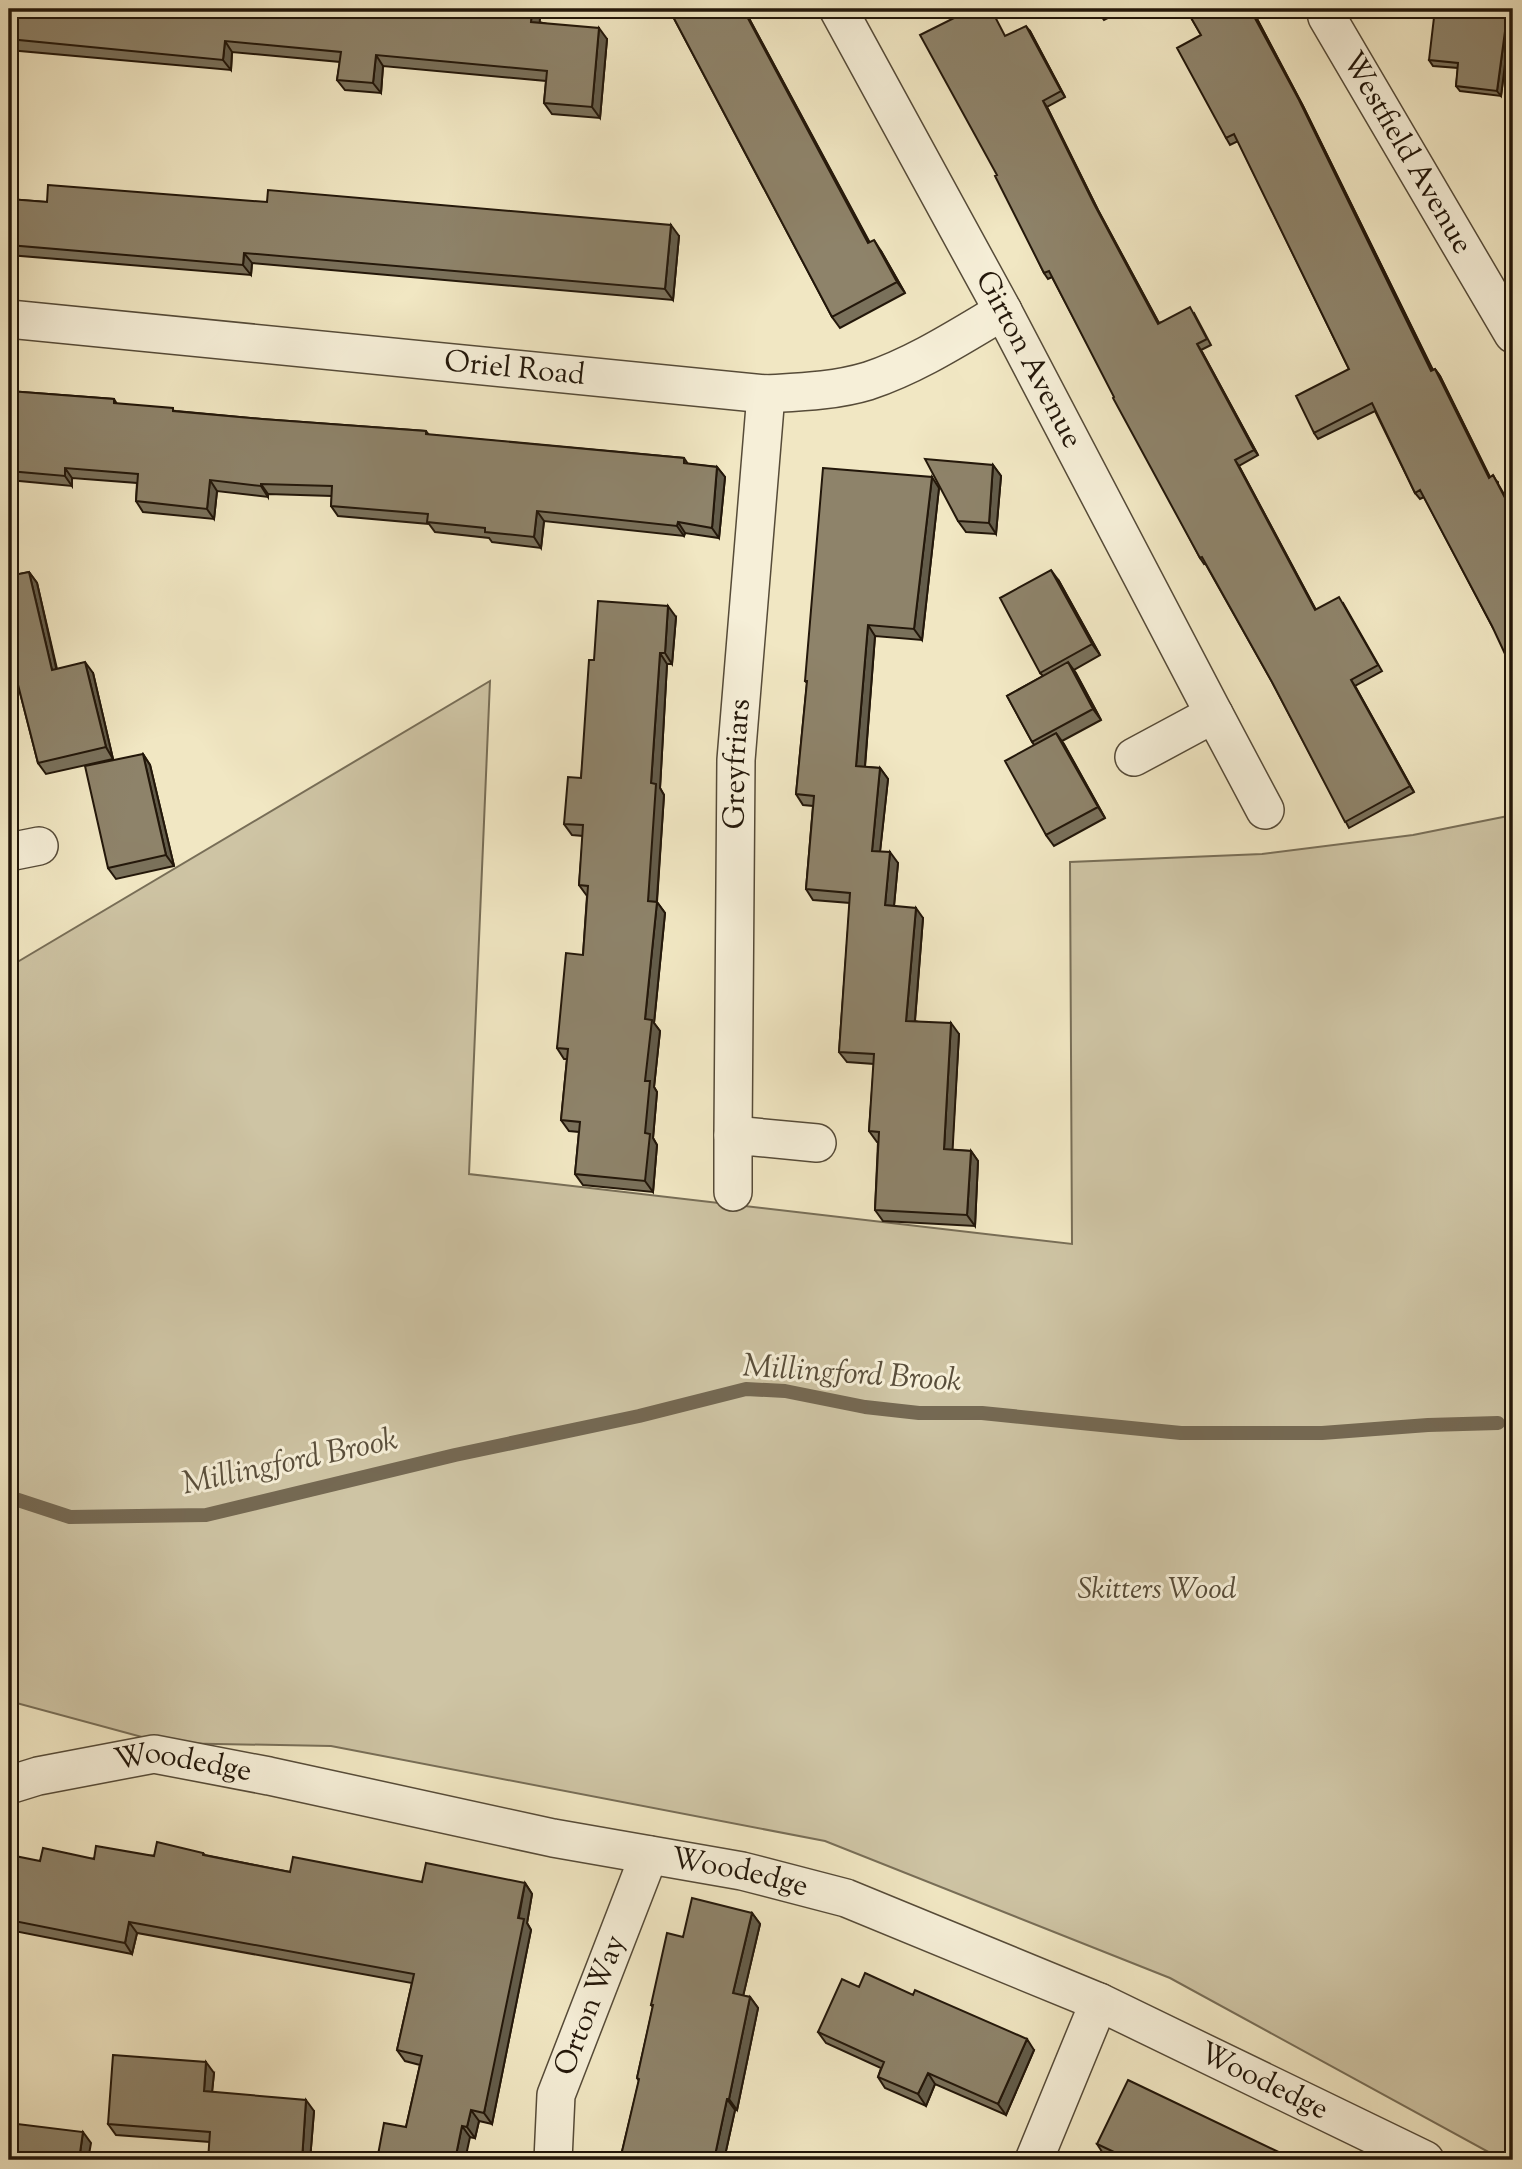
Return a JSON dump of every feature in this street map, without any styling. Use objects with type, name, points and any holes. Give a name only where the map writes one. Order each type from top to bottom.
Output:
[{"type":"street","name":"Girton Avenue","points":[[838,9],[1003,311],[1265,810]]},
{"type":"street","name":"Westfield Avenue","points":[[1325,9],[1327,17],[1513,334]]},
{"type":"street","name":"Oriel Road","points":[[9,319],[766,394],[821,391],[866,382],[923,357],[1003,311]]},
{"type":"street","name":"Greyfriars","points":[[733,1192],[736,760],[766,394]]},
{"type":"street","points":[[1134,757],[1214,714]]},
{"type":"street","points":[[733,1135],[817,1143]]},
{"type":"street","name":"Woodedge","points":[[9,1785],[38,1776],[154,1754],[269,1776],[553,1838],[742,1871],[846,1898],[1099,2001],[1424,2160]]},
{"type":"street","name":"Orton Way","points":[[553,2160],[556,2095],[649,1855]]},
{"type":"street","points":[[1034,2160],[1099,2001]]},
{"type":"green space","name":"Skitters Wood","points":[[490,681],[469,1174],[1072,1244],[1070,862],[1262,854],[1413,835],[1513,815],[1513,2160],[1503,2160],[1170,1978],[825,1841],[331,1746],[164,1743],[9,1701],[9,967]]},
{"type":"building","points":[[9,9],[532,9],[531,22],[599,28],[592,107],[544,103],[547,71],[376,55],[373,83],[337,80],[341,52],[225,41],[223,60],[9,39]]},
{"type":"building","points":[[669,9],[743,9],[868,243],[874,240],[897,282],[832,317]]},
{"type":"building","points":[[972,9],[991,9],[1005,36],[1026,26],[1061,91],[1043,101],[1158,324],[1190,307],[1207,339],[1197,344],[1254,450],[1235,460],[1315,610],[1339,597],[1378,665],[1351,680],[1410,786],[1345,822],[1272,682],[1202,557],[1200,558],[1113,398],[1049,271],[1044,273],[995,176],[997,175],[920,35]]},
{"type":"building","points":[[1186,9],[1241,9],[1243,12],[1250,9],[1299,100],[1431,371],[1435,369],[1489,478],[1493,475],[1513,513],[1513,671],[1420,490],[1415,493],[1372,403],[1314,433],[1296,396],[1349,369],[1234,134],[1226,138],[1177,48],[1201,35]]},
{"type":"building","points":[[1435,9],[1508,9],[1497,91],[1456,86],[1458,63],[1429,60]]},
{"type":"building","points":[[48,185],[267,202],[268,190],[671,225],[665,289],[244,253],[243,265],[9,245],[9,199],[47,202]]},
{"type":"building","points":[[9,391],[114,399],[114,403],[173,408],[173,411],[426,431],[426,434],[684,458],[684,463],[717,467],[712,528],[678,522],[677,526],[537,511],[534,537],[485,532],[485,528],[427,522],[428,514],[331,506],[332,486],[261,486],[210,480],[207,509],[136,501],[138,474],[65,468],[65,476],[9,471]]},
{"type":"building","points":[[925,459],[993,465],[989,523],[958,521]]},
{"type":"building","points":[[823,468],[932,477],[914,629],[868,625],[856,766],[880,768],[872,851],[890,852],[885,905],[916,908],[906,1021],[951,1023],[944,1149],[971,1151],[967,1215],[875,1210],[879,1132],[869,1131],[874,1054],[839,1052],[850,893],[806,889],[814,796],[796,794]]},
{"type":"building","points":[[1051,570],[1092,644],[1040,673],[1000,598]]},
{"type":"building","points":[[29,572],[52,670],[85,662],[106,747],[38,763],[14,669],[9,671],[9,576]]},
{"type":"building","points":[[598,601],[668,606],[665,653],[660,653],[651,783],[656,784],[648,901],[657,902],[645,1019],[652,1020],[645,1081],[650,1081],[645,1133],[650,1134],[645,1181],[575,1174],[580,1122],[561,1120],[568,1049],[557,1048],[566,953],[583,955],[588,886],[579,885],[583,825],[564,824],[568,777],[581,778],[589,660],[594,660]]},
{"type":"building","points":[[1068,662],[1093,709],[1032,742],[1007,696]]},
{"type":"building","points":[[1056,733],[1098,807],[1046,835],[1005,761]]},
{"type":"building","points":[[143,754],[166,855],[108,868],[85,766]]},
{"type":"building","points":[[157,1842],[203,1855],[290,1872],[293,1857],[422,1882],[426,1863],[525,1883],[518,1918],[524,1919],[484,2113],[471,2110],[467,2127],[462,2126],[455,2160],[377,2160],[384,2123],[406,2127],[422,2056],[397,2050],[414,1974],[129,1922],[125,1943],[9,1920],[10,1855],[40,1861],[43,1848],[94,1859],[96,1846],[154,1856]]},
{"type":"building","points":[[692,1898],[752,1913],[733,1993],[750,1997],[714,2160],[620,2160],[639,2079],[637,2078],[651,2005],[667,1933],[683,1937]]},
{"type":"building","points":[[865,1973],[913,1995],[915,1990],[1027,2039],[998,2104],[928,2073],[918,2094],[878,2077],[884,2062],[818,2032],[842,1979],[859,1987]]},
{"type":"building","points":[[113,2055],[206,2062],[204,2091],[306,2100],[302,2160],[208,2160],[210,2132],[108,2124]]},
{"type":"building","points":[[1128,2080],[1297,2160],[1131,2160],[1097,2144]]},
{"type":"building","points":[[9,2123],[83,2132],[79,2160],[9,2160]]},
{"type":"waterway","name":"Millingford Brook","points":[[9,1497],[70,1517],[206,1515],[746,1389],[785,1391],[865,1407],[919,1413],[982,1413],[1181,1433],[1322,1433],[1498,1423]]}]
